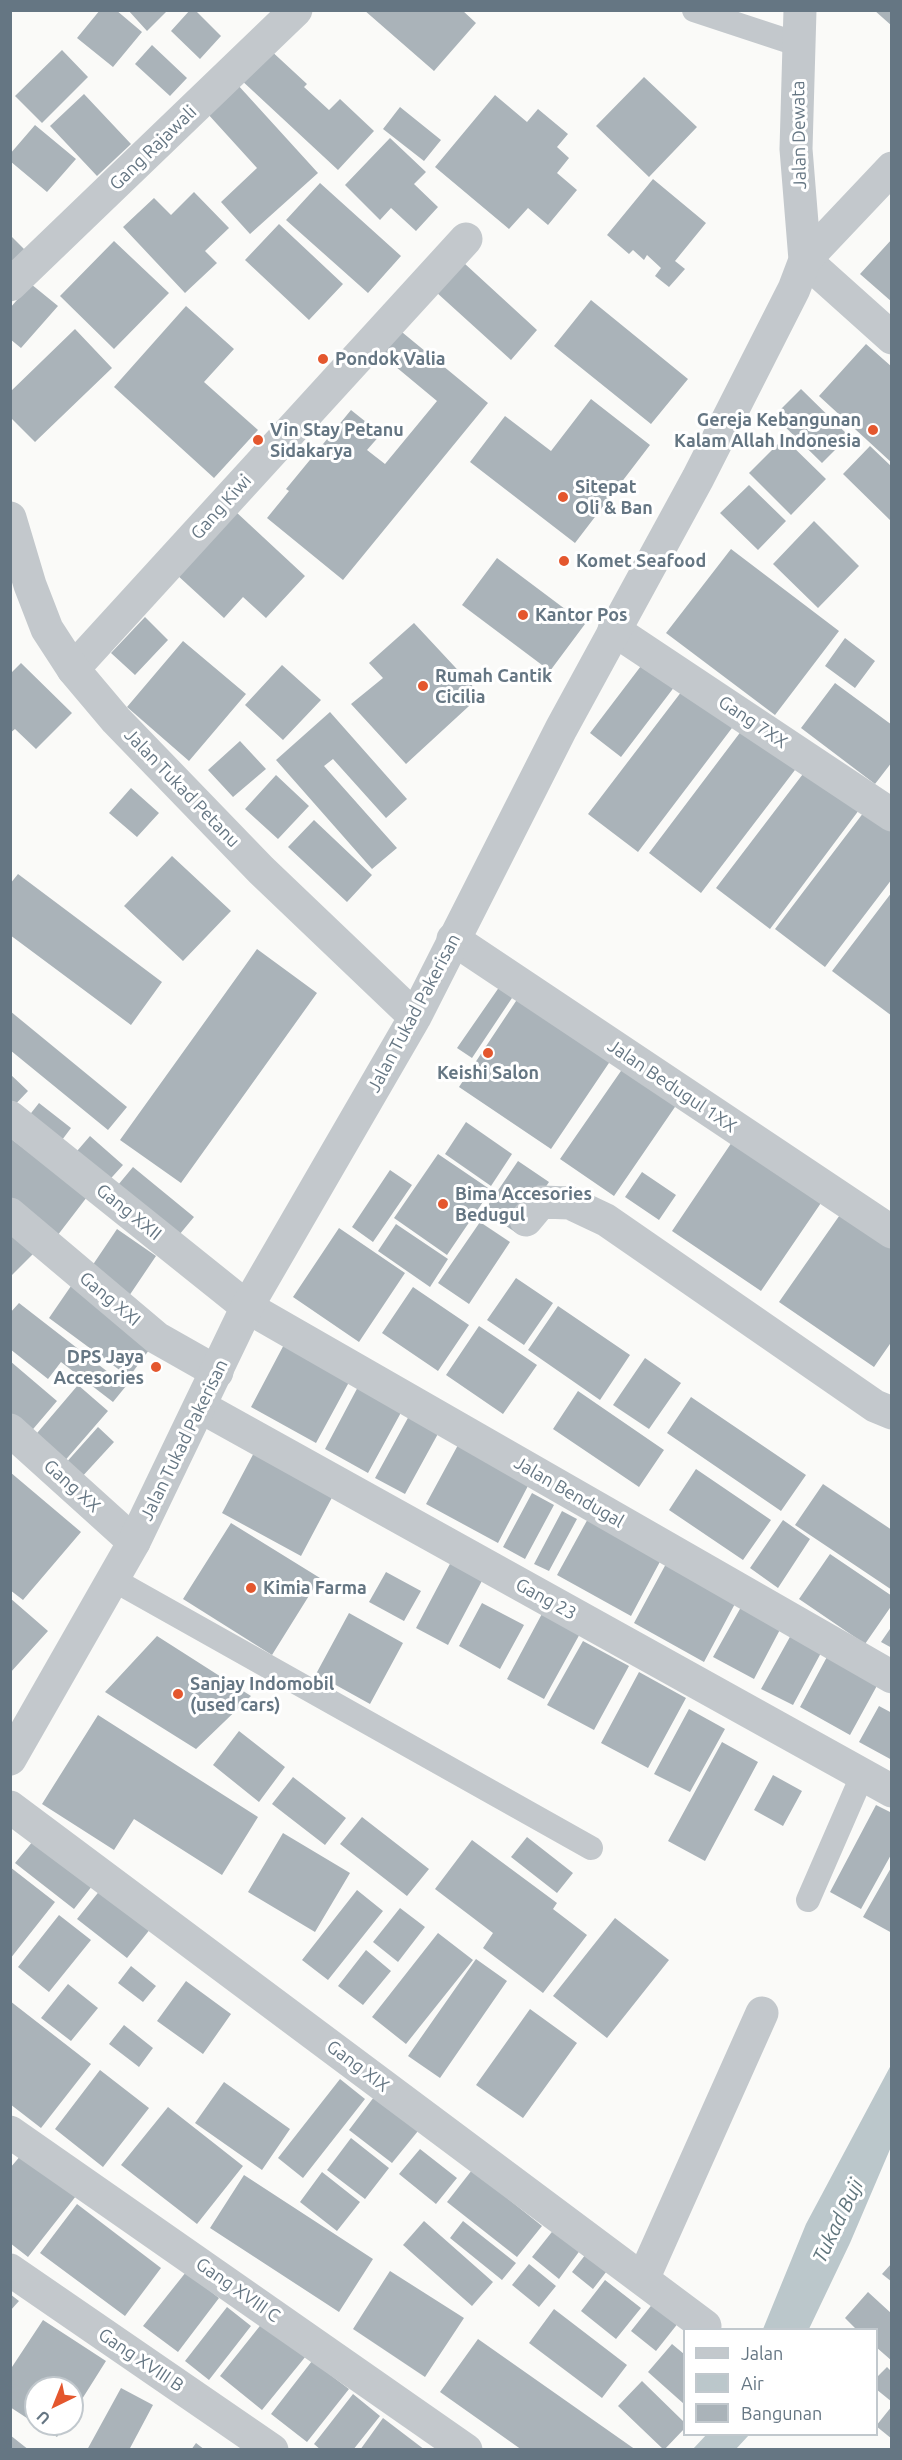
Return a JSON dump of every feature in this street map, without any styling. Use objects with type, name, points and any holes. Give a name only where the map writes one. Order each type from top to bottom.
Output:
[{"type":"street","name":"Gang Rajawali","points":[[10,285],[296,10]]},
{"type":"street","name":"Jalan Dewata","points":[[800,10],[797,44],[796,149],[805,260]]},
{"type":"street","points":[[891,168],[805,260],[891,338]]},
{"type":"street","name":"Gang Kiwi","points":[[73,669],[466,239]]},
{"type":"street","name":"Jalan Tukad Pakerisan","points":[[11,1755],[114,1580],[201,1407],[247,1307],[415,1017],[561,729],[698,478],[794,289],[805,260]]},
{"type":"street","name":"Jalan Tukad Petanu","points":[[10,518],[30,585],[47,628],[73,669],[116,720],[261,870],[415,1017]]},
{"type":"street","name":"Gang 7XX","points":[[614,630],[891,815]]},
{"type":"street","name":"Jalan Bedugul 1XX","points":[[453,939],[891,1232]]},
{"type":"street","name":"Gang XXII","points":[[10,1117],[247,1307]]},
{"type":"street","points":[[526,1220],[541,1202],[570,1203],[606,1220],[875,1406],[891,1413]]},
{"type":"street","name":"Gang XXI","points":[[10,1214],[157,1338],[217,1372]]},
{"type":"street","name":"Jalan Bendugal","points":[[247,1307],[891,1677]]},
{"type":"street","name":"Gang 23","points":[[201,1407],[891,1791]]},
{"type":"street","name":"Gang XX","points":[[10,1430],[134,1542]]},
{"type":"street","name":"Gang XIX","points":[[10,1807],[705,2326]]},
{"type":"street","points":[[643,2278],[762,2013]]},
{"type":"street","name":"Gang XVIII C","points":[[10,2132],[466,2450]]},
{"type":"street","name":"Gang XVIII B","points":[[10,2270],[272,2450]]},
{"type":"lane","points":[[694,10],[797,44]]},
{"type":"lane","points":[[114,1580],[591,1848]]},
{"type":"lane","points":[[808,1900],[862,1776]]},
{"type":"water","name":"Tukad Buji","points":[[891,2065],[891,2147],[850,2243],[809,2328],[763,2328],[806,2224]]},
{"type":"water","points":[[705,2436],[748,2436],[736,2449],[693,2449]]},
{"type":"building","points":[[100,10],[116,10],[142,32],[113,67],[77,38]]},
{"type":"building","points":[[128,10],[168,10],[147,31]]},
{"type":"building","points":[[190,10],[195,10],[221,36],[200,59],[171,31]]},
{"type":"building","points":[[364,10],[462,10],[476,23],[434,71]]},
{"type":"building","points":[[874,10],[892,10],[892,26]]},
{"type":"building","points":[[152,45],[187,78],[170,96],[135,64]]},
{"type":"building","points":[[267,47],[307,84],[304,87],[329,110],[340,99],[374,131],[338,170],[239,78]]},
{"type":"building","points":[[62,50],[88,77],[42,123],[15,96]]},
{"type":"building","points":[[644,77],[697,127],[649,177],[596,126]]},
{"type":"building","points":[[237,84],[318,173],[250,234],[221,202],[257,168],[207,113]]},
{"type":"building","points":[[84,94],[131,144],[97,176],[50,126]]},
{"type":"building","points":[[495,95],[527,122],[538,109],[568,134],[557,147],[569,158],[557,173],[577,190],[548,225],[528,208],[509,229],[435,167]]},
{"type":"building","points":[[400,107],[441,140],[424,161],[383,129]]},
{"type":"building","points":[[35,125],[76,159],[47,192],[10,161],[10,154]]},
{"type":"building","points":[[390,138],[426,172],[414,184],[438,207],[416,231],[391,208],[380,220],[345,185]]},
{"type":"building","points":[[653,179],[706,223],[675,261],[685,269],[669,287],[655,276],[661,268],[647,255],[644,260],[633,250],[629,254],[607,235]]},
{"type":"building","points":[[320,183],[401,256],[368,293],[286,220]]},
{"type":"building","points":[[194,192],[229,228],[205,251],[217,263],[185,293],[123,227],[154,198],[171,215]]},
{"type":"building","points":[[279,224],[343,284],[309,320],[245,260]]},
{"type":"building","points":[[10,235],[27,252],[10,267]]},
{"type":"building","points":[[892,239],[892,302],[860,274]]},
{"type":"building","points":[[114,241],[169,293],[114,349],[60,296]]},
{"type":"building","points":[[464,263],[537,330],[511,360],[436,292]]},
{"type":"building","points":[[31,284],[58,306],[21,348],[10,339],[10,308]]},
{"type":"building","points":[[591,300],[688,379],[651,424],[554,346]]},
{"type":"building","points":[[186,306],[234,349],[204,382],[258,430],[214,478],[114,387]]},
{"type":"building","points":[[397,328],[488,403],[343,580],[267,518],[289,491],[286,489],[351,410],[381,434],[367,450],[385,464],[437,401],[378,352]]},
{"type":"building","points":[[75,329],[112,368],[35,442],[10,417],[10,392]]},
{"type":"building","name":"Gereja Kebangunan Kalam Allah Indonesia","points":[[866,344],[892,367],[892,463],[819,396]]},
{"type":"building","points":[[801,389],[849,436],[822,463],[774,416]]},
{"type":"building","points":[[591,399],[650,445],[575,543],[470,462],[505,416],[551,451]]},
{"type":"building","points":[[784,438],[826,479],[791,515],[749,473]]},
{"type":"building","points":[[870,446],[892,467],[892,522],[843,474]]},
{"type":"building","points":[[749,485],[786,521],[758,550],[720,513]]},
{"type":"building","points":[[235,511],[305,576],[266,618],[243,597],[224,618],[176,574]]},
{"type":"building","points":[[814,521],[859,566],[818,608],[773,564]]},
{"type":"building","points":[[731,549],[839,631],[775,715],[666,633]]},
{"type":"building","name":"Kantor Pos","points":[[497,558],[585,624],[550,671],[462,605]]},
{"type":"building","points":[[145,617],[168,640],[135,675],[111,653]]},
{"type":"building","name":"Rumah Cantik Cicilia","points":[[414,623],[481,695],[406,764],[351,704],[383,678],[369,663]]},
{"type":"building","points":[[845,638],[875,661],[855,688],[825,666]]},
{"type":"building","points":[[183,641],[246,694],[189,761],[127,707]]},
{"type":"building","points":[[644,662],[675,686],[621,757],[590,733]]},
{"type":"building","points":[[21,663],[72,713],[36,749],[15,729],[10,733],[10,674]]},
{"type":"building","points":[[282,665],[321,700],[283,740],[245,705]]},
{"type":"building","points":[[835,683],[892,725],[892,762],[875,784],[801,728]]},
{"type":"building","points":[[685,687],[735,724],[638,852],[588,814]]},
{"type":"building","points":[[330,712],[407,799],[386,818],[333,759],[324,766],[397,848],[372,869],[276,760]]},
{"type":"building","points":[[745,726],[798,766],[701,893],[649,853]]},
{"type":"building","points":[[240,741],[266,769],[233,797],[208,770]]},
{"type":"building","points":[[809,766],[862,806],[770,929],[716,888]]},
{"type":"building","points":[[276,775],[309,806],[278,839],[245,809]]},
{"type":"building","points":[[131,788],[159,813],[137,837],[109,813]]},
{"type":"building","points":[[867,808],[892,827],[892,879],[825,967],[775,929]]},
{"type":"building","points":[[314,820],[372,875],[347,902],[288,847]]},
{"type":"building","points":[[172,856],[231,911],[183,961],[124,906]]},
{"type":"building","points":[[18,874],[162,982],[131,1025],[10,935],[10,884]]},
{"type":"building","points":[[892,892],[892,1016],[832,971]]},
{"type":"building","points":[[257,949],[317,993],[181,1183],[120,1140]]},
{"type":"building","points":[[502,983],[516,992],[472,1058],[457,1048]]},
{"type":"building","points":[[522,992],[615,1054],[551,1149],[459,1087]]},
{"type":"building","points":[[10,1011],[127,1107],[108,1130],[10,1050]]},
{"type":"building","points":[[623,1068],[677,1104],[614,1196],[560,1159]]},
{"type":"building","points":[[10,1074],[28,1091],[10,1110]]},
{"type":"building","points":[[39,1103],[71,1128],[56,1148],[24,1122]]},
{"type":"building","points":[[466,1122],[512,1154],[491,1186],[445,1154]]},
{"type":"building","points":[[90,1136],[123,1165],[103,1187],[71,1158]]},
{"type":"building","points":[[10,1138],[87,1197],[54,1240],[10,1206]]},
{"type":"building","points":[[734,1139],[823,1200],[761,1291],[672,1231]]},
{"type":"building","name":"Bima Accesories Bedugul","points":[[438,1154],[491,1190],[447,1255],[394,1218]]},
{"type":"building","points":[[518,1161],[549,1182],[515,1232],[484,1211]]},
{"type":"building","points":[[133,1167],[194,1217],[174,1241],[113,1191]]},
{"type":"building","points":[[390,1170],[412,1185],[373,1242],[352,1227]]},
{"type":"building","points":[[642,1172],[676,1195],[659,1220],[625,1197]]},
{"type":"building","points":[[844,1209],[892,1241],[892,1341],[874,1367],[779,1302]]},
{"type":"building","points":[[480,1222],[510,1242],[469,1304],[438,1283]]},
{"type":"building","points":[[396,1224],[448,1259],[430,1287],[378,1251]]},
{"type":"building","points":[[339,1228],[405,1273],[359,1342],[293,1297]]},
{"type":"building","points":[[117,1229],[156,1256],[129,1296],[90,1269]]},
{"type":"building","points":[[10,1231],[34,1253],[10,1277]]},
{"type":"building","points":[[516,1278],[553,1303],[524,1345],[487,1320]]},
{"type":"building","points":[[71,1286],[152,1346],[129,1377],[49,1318]]},
{"type":"building","points":[[413,1287],[469,1325],[438,1371],[382,1333]]},
{"type":"building","points":[[19,1303],[126,1386],[113,1402],[61,1362],[48,1379],[10,1349],[10,1313]]},
{"type":"building","points":[[558,1306],[630,1355],[600,1400],[528,1350]]},
{"type":"building","points":[[479,1326],[537,1365],[503,1414],[446,1375]]},
{"type":"building","points":[[288,1337],[354,1373],[316,1443],[251,1407]]},
{"type":"building","points":[[645,1358],[681,1383],[649,1429],[613,1405]]},
{"type":"building","points":[[10,1361],[57,1401],[28,1435],[10,1419]]},
{"type":"building","points":[[360,1383],[404,1407],[368,1473],[325,1449]]},
{"type":"building","points":[[78,1385],[108,1411],[62,1464],[32,1439]]},
{"type":"building","points":[[578,1391],[664,1450],[639,1487],[553,1429]]},
{"type":"building","points":[[691,1397],[806,1475],[781,1511],[667,1433]]},
{"type":"building","points":[[415,1405],[445,1421],[405,1494],[375,1478]]},
{"type":"building","points":[[98,1427],[114,1442],[80,1479],[64,1465]]},
{"type":"building","points":[[458,1445],[529,1484],[498,1543],[426,1504]]},
{"type":"building","points":[[257,1447],[336,1490],[301,1556],[222,1513]]},
{"type":"building","points":[[696,1469],[771,1520],[743,1560],[669,1510]]},
{"type":"building","points":[[10,1472],[81,1532],[23,1600],[10,1590]]},
{"type":"building","points":[[823,1484],[892,1530],[892,1590],[795,1525]]},
{"type":"building","points":[[532,1493],[554,1505],[525,1559],[503,1547]]},
{"type":"building","points":[[562,1511],[577,1519],[549,1571],[534,1564]]},
{"type":"building","points":[[590,1515],[663,1556],[631,1616],[557,1575]]},
{"type":"building","points":[[783,1520],[810,1539],[778,1588],[750,1568]]},
{"type":"building","name":"Kimia Farma","points":[[231,1523],[320,1578],[272,1655],[183,1599]]},
{"type":"building","points":[[830,1554],[892,1596],[892,1605],[865,1644],[799,1599]]},
{"type":"building","points":[[452,1560],[484,1577],[448,1645],[416,1628]]},
{"type":"building","points":[[667,1562],[737,1600],[704,1662],[634,1623]]},
{"type":"building","points":[[386,1572],[421,1591],[404,1621],[369,1602]]},
{"type":"building","points":[[10,1598],[48,1631],[10,1673]]},
{"type":"building","points":[[745,1600],[784,1622],[754,1679],[713,1657]]},
{"type":"building","points":[[482,1603],[524,1625],[500,1669],[459,1646]]},
{"type":"building","points":[[544,1610],[582,1630],[544,1699],[507,1679]]},
{"type":"building","points":[[349,1613],[403,1643],[370,1704],[316,1674]]},
{"type":"building","points":[[892,1626],[892,1648],[881,1642]]},
{"type":"building","points":[[791,1635],[822,1651],[793,1705],[761,1689]]},
{"type":"building","name":"Sanjay Indomobil (used cars)","points":[[157,1636],[251,1696],[196,1749],[105,1692]]},
{"type":"building","points":[[583,1641],[629,1666],[594,1730],[547,1705]]},
{"type":"building","points":[[828,1655],[879,1682],[850,1735],[800,1707]]},
{"type":"building","points":[[639,1672],[686,1698],[648,1768],[601,1743]]},
{"type":"building","points":[[879,1706],[892,1713],[892,1760],[859,1742]]},
{"type":"building","points":[[689,1709],[725,1729],[690,1792],[654,1774]]},
{"type":"building","points":[[98,1715],[258,1817],[222,1875],[134,1819],[114,1850],[42,1804]]},
{"type":"building","points":[[239,1731],[285,1767],[259,1802],[213,1765]]},
{"type":"building","points":[[722,1742],[758,1762],[705,1861],[668,1841]]},
{"type":"building","points":[[773,1775],[802,1791],[783,1826],[754,1810]]},
{"type":"building","points":[[293,1777],[346,1818],[325,1845],[272,1804]]},
{"type":"building","points":[[876,1805],[892,1813],[892,1853],[861,1909],[830,1892]]},
{"type":"building","points":[[362,1817],[429,1869],[407,1896],[340,1844]]},
{"type":"building","points":[[283,1833],[350,1873],[315,1932],[248,1892]]},
{"type":"building","points":[[38,1835],[96,1881],[74,1909],[15,1863]]},
{"type":"building","points":[[527,1837],[573,1873],[557,1893],[511,1857]]},
{"type":"building","points":[[472,1840],[557,1903],[553,1909],[587,1935],[543,1993],[483,1948],[493,1933],[435,1889]]},
{"type":"building","points":[[892,1866],[892,1933],[863,1917]]},
{"type":"building","points":[[10,1867],[55,1902],[10,1959]]},
{"type":"building","points":[[105,1884],[155,1923],[127,1958],[77,1919]]},
{"type":"building","points":[[357,1890],[383,1911],[328,1980],[302,1960]]},
{"type":"building","points":[[400,1908],[425,1927],[398,1962],[373,1942]]},
{"type":"building","points":[[59,1915],[91,1940],[49,1992],[18,1967]]},
{"type":"building","points":[[615,1918],[669,1960],[607,2038],[553,1996]]},
{"type":"building","points":[[438,1933],[473,1960],[406,2044],[372,2017]]},
{"type":"building","points":[[366,1950],[391,1971],[363,2005],[338,1986]]},
{"type":"building","points":[[476,1959],[507,1981],[440,2078],[408,2056]]},
{"type":"building","points":[[131,1966],[156,1986],[143,2002],[118,1983]]},
{"type":"building","points":[[186,1981],[231,2014],[203,2054],[157,2021]]},
{"type":"building","points":[[68,1984],[98,2008],[71,2041],[41,2018]]},
{"type":"building","points":[[10,2001],[91,2064],[41,2128],[10,2104]]},
{"type":"building","points":[[530,2009],[577,2043],[523,2118],[476,2085]]},
{"type":"building","points":[[124,2025],[153,2048],[139,2067],[109,2044]]},
{"type":"building","points":[[100,2070],[149,2108],[103,2167],[55,2129]]},
{"type":"building","points":[[340,2079],[365,2099],[303,2178],[278,2158]]},
{"type":"building","points":[[224,2082],[290,2129],[262,2170],[195,2123]]},
{"type":"building","points":[[374,2097],[418,2131],[392,2163],[349,2130]]},
{"type":"building","points":[[168,2107],[243,2166],[197,2224],[121,2165]]},
{"type":"building","points":[[351,2138],[389,2168],[365,2199],[327,2170]]},
{"type":"building","points":[[420,2149],[457,2178],[436,2204],[399,2174]]},
{"type":"building","points":[[22,2154],[76,2196],[28,2257],[10,2243],[10,2168]]},
{"type":"building","points":[[472,2170],[542,2226],[517,2257],[447,2202]]},
{"type":"building","points":[[322,2172],[360,2202],[337,2231],[300,2202]]},
{"type":"building","points":[[244,2175],[373,2259],[339,2312],[210,2228]]},
{"type":"building","points":[[77,2204],[161,2268],[125,2316],[40,2253]]},
{"type":"building","points":[[424,2221],[493,2282],[472,2306],[403,2245]]},
{"type":"building","points":[[463,2221],[516,2263],[502,2280],[450,2238]]},
{"type":"building","points":[[555,2228],[581,2249],[559,2279],[532,2257]]},
{"type":"building","points":[[589,2250],[610,2267],[593,2289],[572,2272]]},
{"type":"building","points":[[892,2263],[892,2282],[882,2274]]},
{"type":"building","points":[[529,2264],[556,2286],[539,2307],[512,2285]]},
{"type":"building","points":[[390,2271],[464,2318],[425,2377],[353,2329]]},
{"type":"building","points":[[186,2272],[219,2298],[178,2352],[143,2326]]},
{"type":"building","points":[[605,2280],[641,2308],[616,2339],[581,2311]]},
{"type":"building","points":[[868,2292],[892,2314],[892,2361],[878,2349],[878,2328],[855,2328],[845,2318]]},
{"type":"building","points":[[10,2294],[19,2301],[10,2311]]},
{"type":"building","points":[[654,2302],[679,2322],[656,2351],[631,2331]]},
{"type":"building","points":[[227,2307],[251,2326],[209,2380],[185,2361]]},
{"type":"building","points":[[554,2309],[627,2365],[602,2398],[529,2343]]},
{"type":"building","points":[[43,2320],[106,2361],[84,2396],[84,2376],[24,2376],[24,2416],[10,2407],[10,2370]]},
{"type":"building","points":[[263,2322],[306,2356],[262,2410],[220,2376]]},
{"type":"building","points":[[478,2339],[636,2450],[522,2450],[440,2392]]},
{"type":"building","points":[[672,2344],[683,2353],[683,2403],[648,2372]]},
{"type":"building","points":[[312,2361],[349,2389],[307,2442],[271,2414]]},
{"type":"building","points":[[887,2367],[892,2372],[892,2402],[878,2391],[878,2376]]},
{"type":"building","points":[[642,2381],[683,2421],[683,2430],[664,2450],[618,2406]]},
{"type":"building","points":[[121,2388],[153,2405],[129,2450],[87,2450]]},
{"type":"building","points":[[353,2394],[380,2416],[353,2450],[321,2450],[314,2444]]},
{"type":"building","points":[[892,2406],[892,2439],[878,2428],[878,2424]]},
{"type":"building","points":[[383,2418],[425,2450],[360,2450]]},
{"type":"building","points":[[10,2435],[29,2450],[10,2450]]},
{"type":"building","points":[[196,2443],[205,2450],[191,2450]]},
{"type":"place","name":"Pondok Valia","points":[[323,359]]},
{"type":"place","name":"Gereja Kebangunan Kalam Allah Indonesia","points":[[873,430]]},
{"type":"place","name":"Vin Stay Petanu Sidakarya","points":[[258,440]]},
{"type":"place","name":"Sitepat Oli & Ban","points":[[563,497]]},
{"type":"place","name":"Komet Seafood","points":[[564,561]]},
{"type":"place","name":"Kantor Pos","points":[[523,615]]},
{"type":"place","name":"Rumah Cantik Cicilia","points":[[423,686]]},
{"type":"place","name":"Keishi Salon","points":[[488,1053]]},
{"type":"place","name":"Bima Accesories Bedugul","points":[[443,1204]]},
{"type":"place","name":"DPS Jaya Accesories","points":[[156,1367]]},
{"type":"place","name":"Kimia Farma","points":[[251,1588]]},
{"type":"place","name":"Sanjay Indomobil (used cars)","points":[[178,1694]]}]
